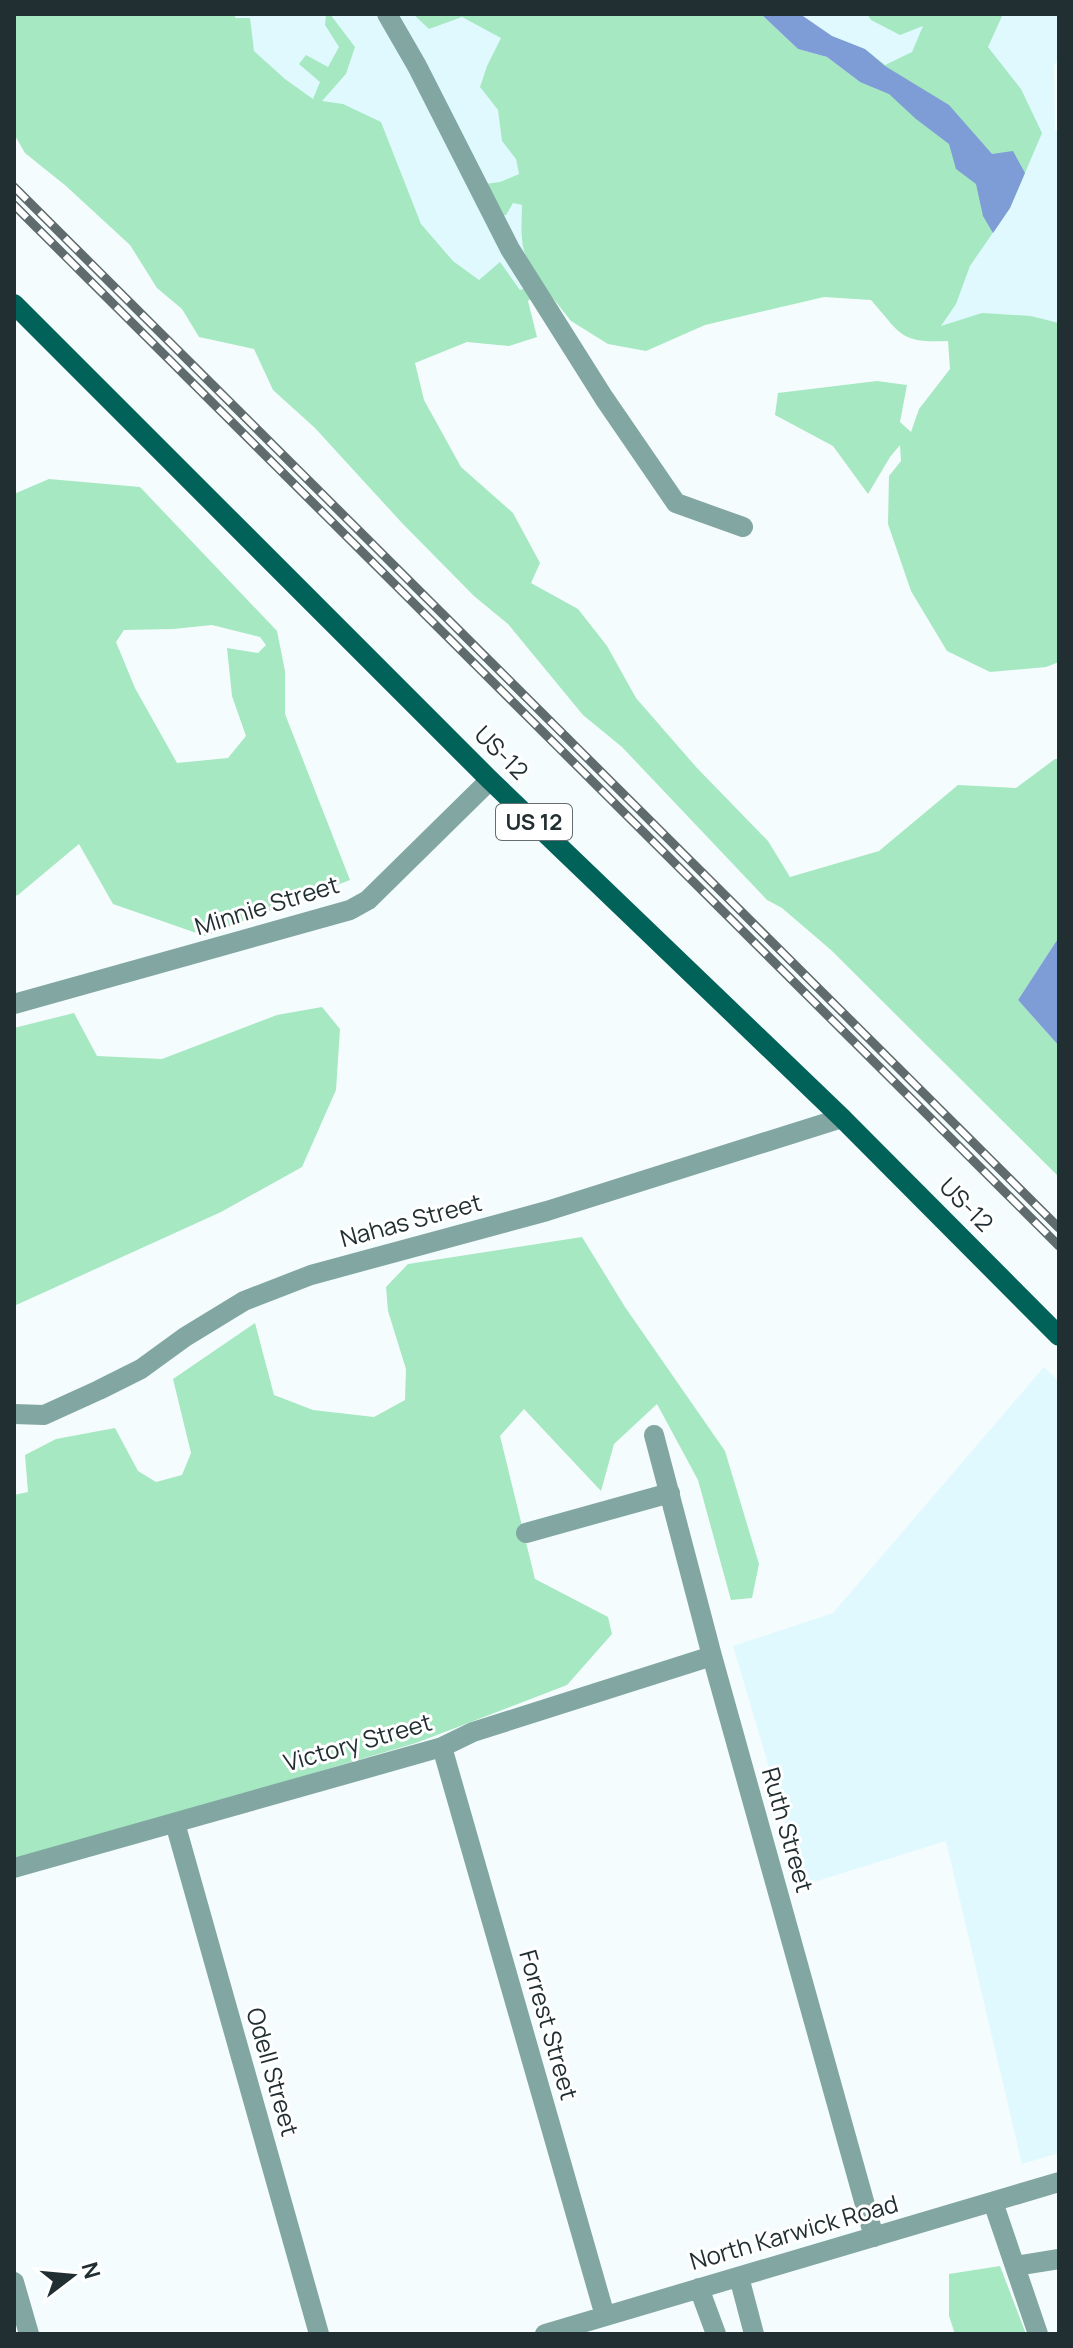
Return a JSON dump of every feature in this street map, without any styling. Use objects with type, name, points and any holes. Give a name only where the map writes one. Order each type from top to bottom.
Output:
[{"type":"main road","name":"US-12","points":[[14,304],[490,780],[842,1118],[1059,1336]]},
{"type":"street","points":[[387,14],[417,66],[510,249],[604,398],[676,503],[743,527]]},
{"type":"street","name":"Minnie Street","points":[[14,1004],[350,910],[368,900],[490,780]]},
{"type":"street","name":"Nahas Street","points":[[14,1414],[44,1415],[99,1390],[141,1369],[185,1337],[244,1301],[311,1275],[547,1211],[842,1118]]},
{"type":"street","name":"Ruth Street","points":[[654,1435],[712,1656],[874,2237]]},
{"type":"street","points":[[526,1533],[670,1493]]},
{"type":"street","name":"Victory Street","points":[[14,1868],[442,1747],[473,1732],[712,1656]]},
{"type":"street","name":"Forrest Street","points":[[442,1747],[605,2316]]},
{"type":"street","name":"Odell Street","points":[[175,1823],[319,2334]]},
{"type":"street","name":"North Karwick Road","points":[[545,2334],[1059,2182]]},
{"type":"street","points":[[993,2202],[1038,2334]]},
{"type":"street","points":[[1015,2266],[1059,2259]]},
{"type":"street","points":[[739,2277],[754,2334]]},
{"type":"street","points":[[14,2282],[29,2334]]},
{"type":"street","points":[[699,2288],[716,2334]]},
{"type":"shaded area","points":[[233,14],[326,14],[325,25],[340,47],[313,99],[254,51],[251,36]]},
{"type":"shaded area","points":[[330,14],[413,14],[429,29],[462,17],[502,38],[480,87],[498,110],[502,141],[516,159],[519,174],[500,182],[513,202],[522,205],[521,240],[540,281],[519,290],[479,280],[453,261],[421,224],[381,122],[321,101],[346,75],[355,47]]},
{"type":"shaded area","points":[[800,14],[867,14],[872,20],[924,25],[912,52],[885,66],[865,49],[832,37]]},
{"type":"shaded area","points":[[1003,14],[1059,14],[1059,58],[1054,66],[1055,130],[1059,130],[1059,323],[1031,316],[961,321],[940,327],[956,304],[970,266],[1010,208],[1021,89],[988,47]]},
{"type":"shaded area","points":[[1044,1367],[1059,1382],[1059,2153],[1022,2164],[946,1841],[804,1885],[733,1646],[833,1613]]},
{"type":"green space","points":[[14,14],[233,14],[236,18],[250,18],[254,51],[313,99],[320,82],[299,64],[306,55],[328,67],[339,47],[325,25],[326,14],[330,14],[355,47],[346,74],[322,101],[343,104],[381,122],[421,224],[453,261],[479,280],[500,262],[520,290],[540,281],[523,245],[522,205],[513,203],[506,215],[489,218],[485,184],[519,174],[516,159],[502,141],[498,110],[480,87],[501,38],[462,17],[429,29],[413,14],[761,14],[798,49],[827,57],[860,82],[902,86],[865,49],[885,65],[912,52],[923,26],[900,35],[871,20],[867,14],[1003,14],[988,47],[1021,89],[1042,133],[1010,208],[970,266],[956,304],[941,326],[982,313],[1031,316],[1059,323],[1059,662],[1046,667],[990,672],[947,651],[911,591],[888,524],[889,476],[901,461],[900,445],[868,494],[833,446],[775,415],[778,393],[877,381],[907,385],[900,422],[911,432],[919,409],[950,369],[948,341],[910,338],[896,329],[871,300],[824,297],[705,325],[646,351],[608,344],[571,321],[544,287],[528,301],[537,337],[509,346],[467,342],[415,363],[424,400],[461,467],[513,513],[540,563],[531,583],[578,609],[607,646],[636,698],[697,768],[768,841],[790,877],[879,851],[958,785],[1016,788],[1059,759],[1059,937],[1018,1000],[1059,1046],[1059,1177],[831,950],[782,908],[767,900],[622,747],[583,715],[508,624],[474,596],[315,428],[273,390],[254,349],[199,337],[182,309],[157,288],[130,245],[25,153],[14,134]]},
{"type":"green space","points":[[49,479],[140,487],[277,631],[285,671],[285,714],[350,880],[205,936],[113,904],[79,844],[14,896],[14,494]],"holes":[[[212,625],[260,637],[266,645],[258,653],[227,648],[232,696],[246,736],[228,758],[177,763],[135,688],[116,642],[124,630]]]},
{"type":"green space","points":[[322,1007],[340,1029],[336,1090],[302,1167],[221,1212],[14,1306],[14,1028],[74,1013],[97,1056],[162,1059],[277,1015]]},
{"type":"green space","points":[[582,1237],[625,1307],[725,1451],[759,1564],[752,1598],[731,1600],[698,1480],[657,1404],[614,1444],[601,1491],[524,1409],[500,1436],[535,1579],[608,1617],[612,1634],[567,1685],[416,1743],[14,1861],[14,1495],[28,1492],[25,1455],[56,1439],[115,1428],[138,1471],[156,1482],[182,1475],[191,1453],[173,1379],[255,1323],[274,1395],[313,1410],[374,1417],[405,1400],[406,1369],[388,1311],[386,1287],[408,1264]]},
{"type":"green space","points":[[1000,2266],[1026,2334],[955,2334],[949,2316],[949,2274]]},
{"type":"water","points":[[761,14],[800,14],[832,36],[865,49],[885,66],[949,105],[992,154],[1013,151],[1025,173],[1010,208],[993,233],[983,216],[976,184],[956,169],[949,144],[889,94],[860,82],[827,57],[798,49]]},
{"type":"water","points":[[1059,937],[1059,1046],[1018,1000]]},
{"type":"railway","points":[[14,187],[1059,1228]]},
{"type":"railway","points":[[14,205],[1059,1246]]}]
